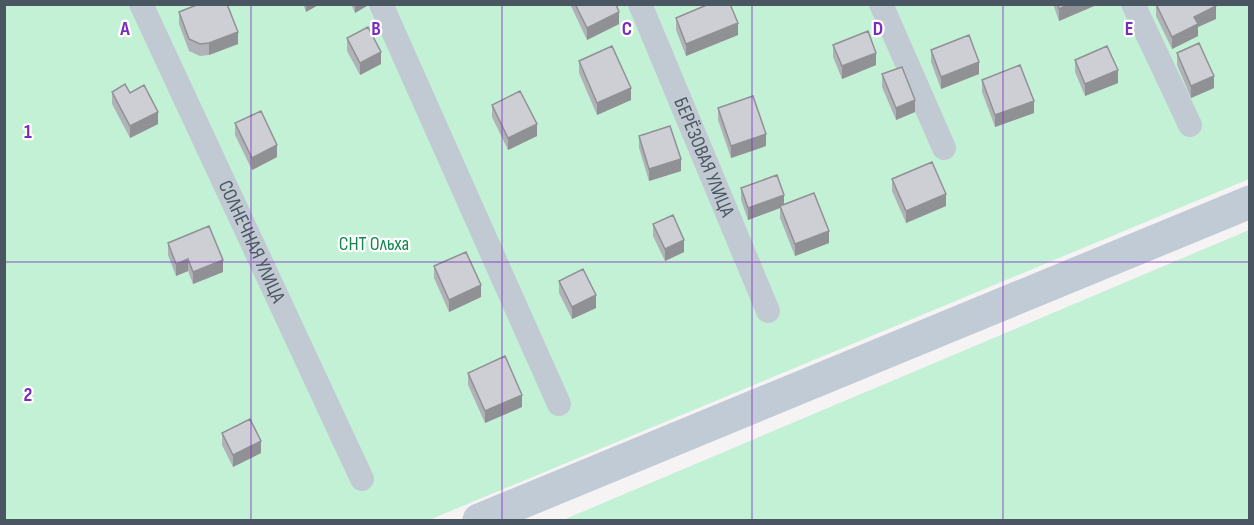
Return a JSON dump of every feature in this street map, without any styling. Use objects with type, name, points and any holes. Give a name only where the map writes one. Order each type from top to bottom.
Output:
[{"type":"main road","points":[[479,520],[1250,202]]},
{"type":"street","name":"СОЛНЕЧНАЯ УЛИЦА","points":[[141,4],[362,479]]},
{"type":"street","points":[[381,4],[558,404]]},
{"type":"street","name":"БЕРЁЗОВАЯ УЛИЦА","points":[[640,4],[768,311]]},
{"type":"street","points":[[881,4],[944,148]]},
{"type":"street","points":[[1133,4],[1190,125]]},
{"type":"green space","name":"СНТ Ольха","points":[[4,5],[1249,5],[1249,179],[429,520],[5,520]]},
{"type":"green space","points":[[1249,230],[1249,520],[563,520]]},
{"type":"building","points":[[199,4],[227,4],[238,32],[209,43],[200,44],[189,39],[179,12]]},
{"type":"building","points":[[575,4],[616,4],[619,12],[587,28]]},
{"type":"building","points":[[709,4],[730,4],[738,23],[686,44],[676,18]]},
{"type":"building","points":[[1058,4],[1069,4],[1059,9]]},
{"type":"building","points":[[1156,4],[1215,4],[1216,6],[1194,17],[1198,24],[1172,37]]},
{"type":"building","points":[[368,27],[381,52],[360,63],[347,38]]},
{"type":"building","points":[[868,31],[876,53],[842,66],[833,45]]},
{"type":"building","points":[[969,35],[979,62],[941,77],[931,50]]},
{"type":"building","points":[[1199,43],[1214,76],[1191,86],[1177,53]]},
{"type":"building","points":[[612,46],[631,88],[597,103],[579,61]]},
{"type":"building","points":[[1107,46],[1118,70],[1085,84],[1075,60]]},
{"type":"building","points":[[1020,65],[1034,101],[995,115],[982,80]]},
{"type":"building","points":[[902,67],[915,100],[896,108],[882,74]]},
{"type":"building","points":[[125,84],[130,93],[144,85],[158,112],[130,126],[112,92]]},
{"type":"building","points":[[520,91],[537,124],[508,138],[492,105]]},
{"type":"building","points":[[753,96],[766,134],[731,146],[718,108]]},
{"type":"building","points":[[261,111],[277,145],[252,158],[235,123]]},
{"type":"building","points":[[670,126],[681,159],[649,169],[639,136]]},
{"type":"building","points":[[932,162],[946,194],[906,211],[892,179]]},
{"type":"building","points":[[777,175],[784,195],[748,208],[741,188]]},
{"type":"building","points":[[814,193],[829,231],[795,244],[780,206]]},
{"type":"building","points":[[673,215],[684,240],[665,249],[653,224]]},
{"type":"building","points":[[209,226],[223,260],[193,272],[188,259],[176,264],[168,243]]},
{"type":"building","points":[[466,252],[481,285],[449,300],[434,266]]},
{"type":"building","points":[[583,269],[596,295],[572,307],[559,281]]},
{"type":"building","points":[[505,356],[522,395],[485,411],[468,373]]},
{"type":"building","points":[[250,419],[261,441],[233,455],[222,433]]}]
